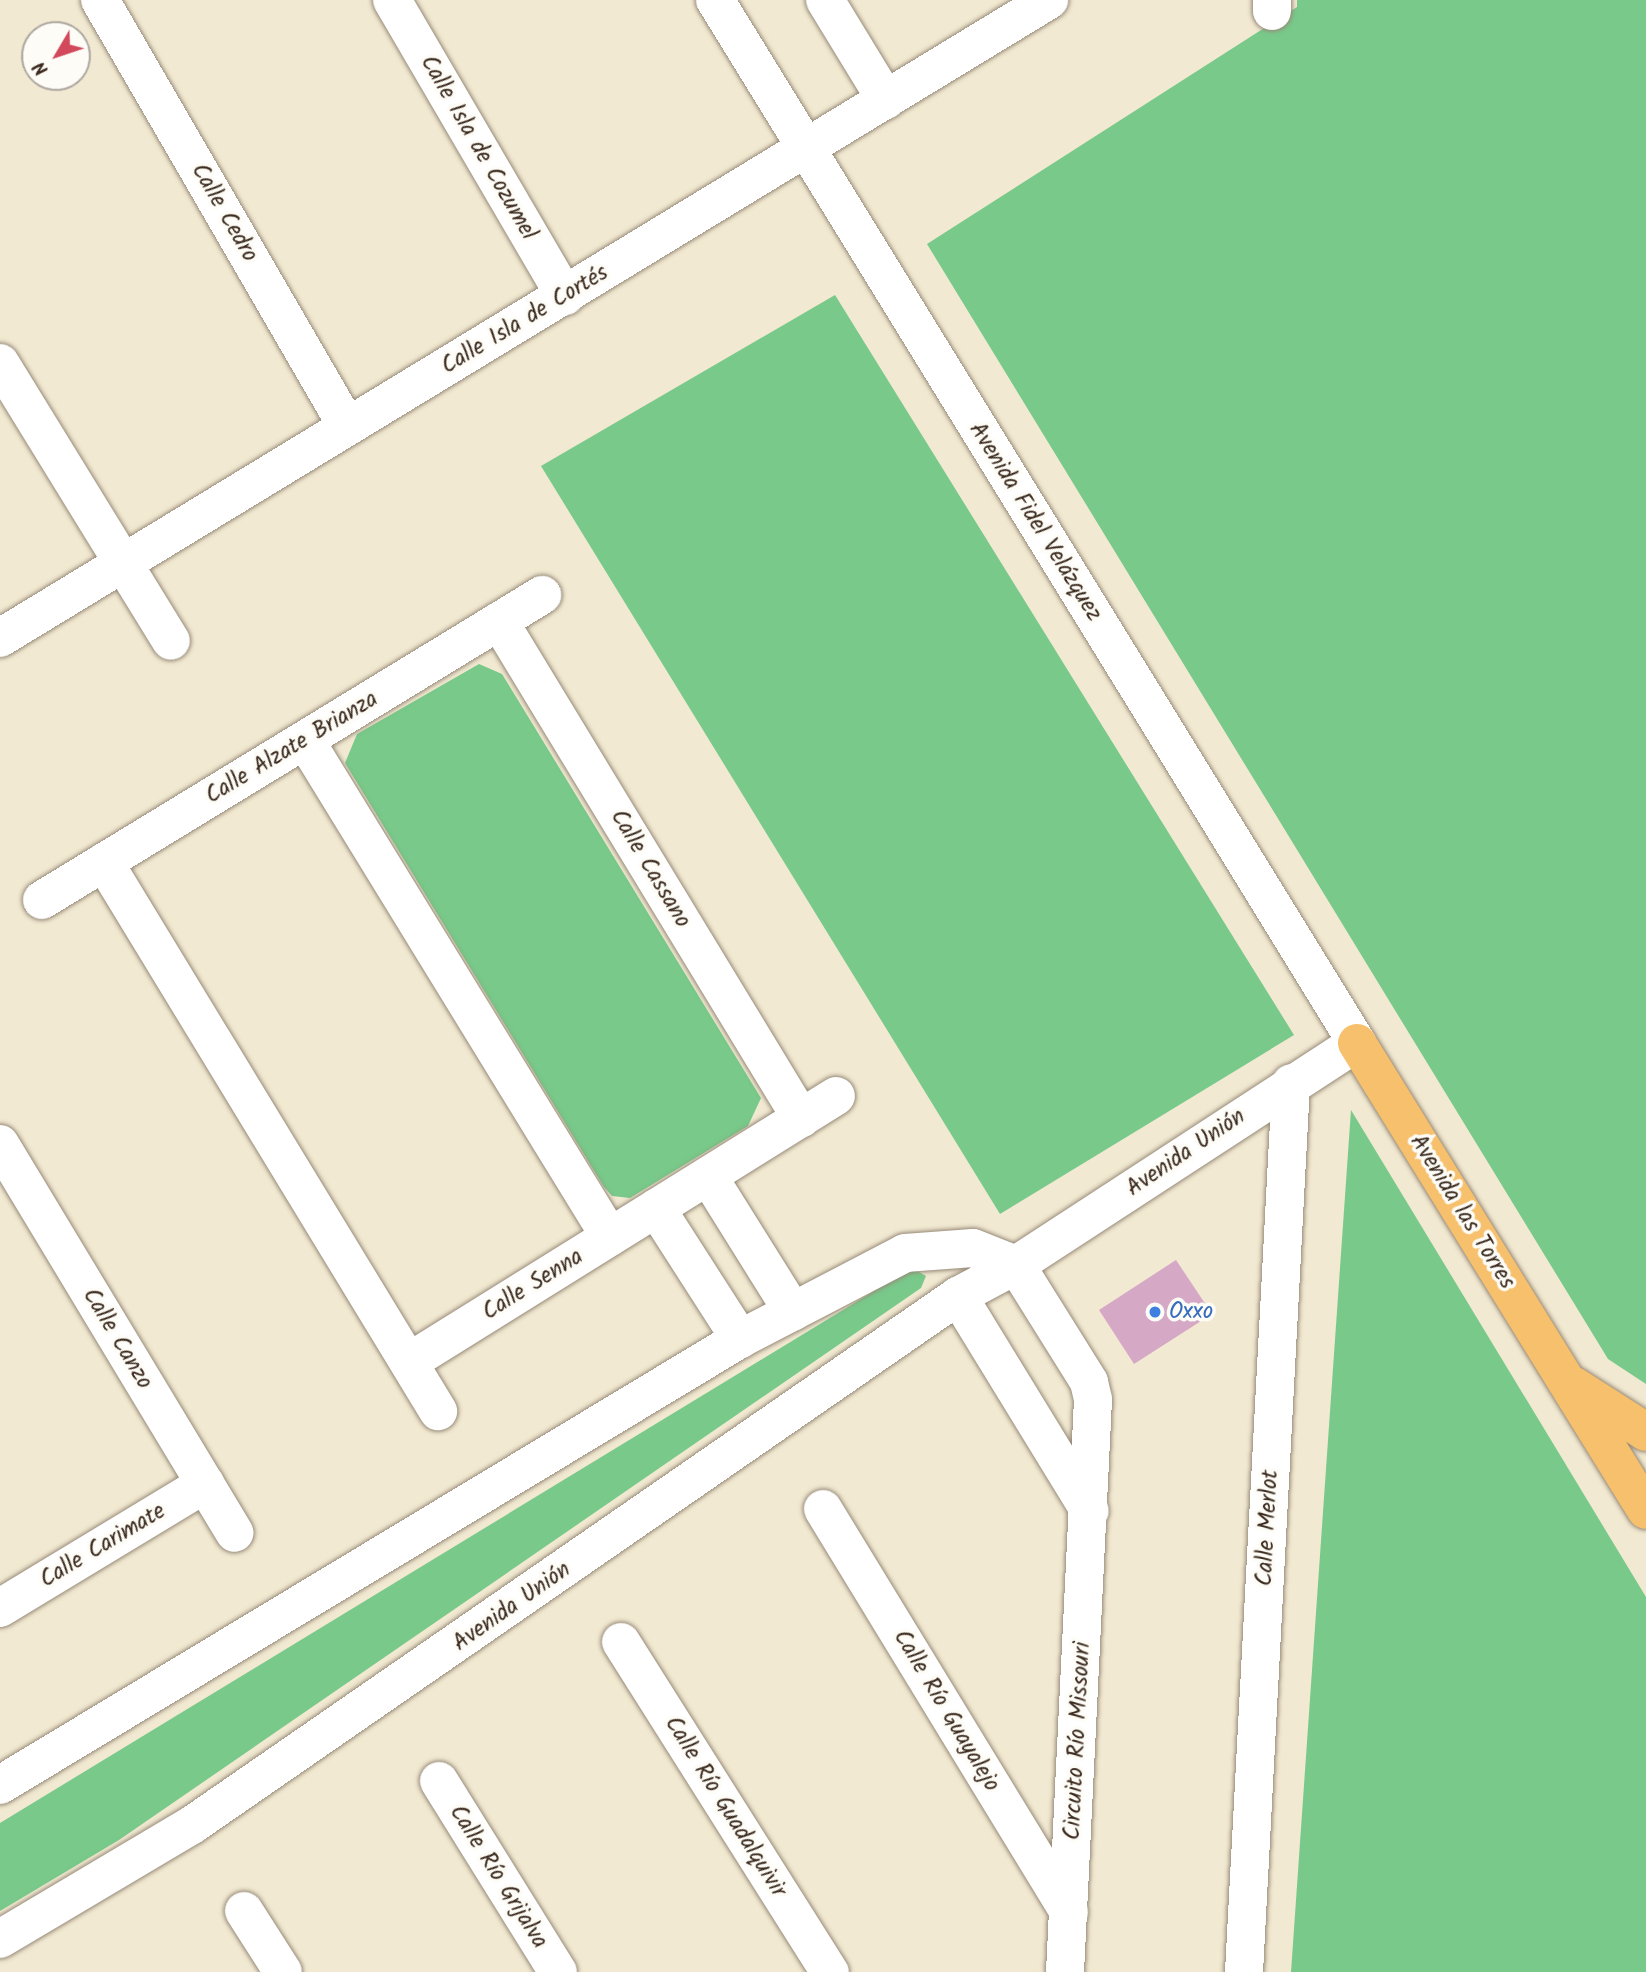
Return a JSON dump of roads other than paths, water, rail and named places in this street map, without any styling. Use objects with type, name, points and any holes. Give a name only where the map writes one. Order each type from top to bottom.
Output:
[{"type":"main road","name":"Avenida las Torres","points":[[1357,1044],[1646,1510]]},
{"type":"main road","name":"Avenida las Torres","points":[[1567,1381],[1646,1432]]},
{"type":"street","name":"Calle Cedro","points":[[100,0],[348,426]]},
{"type":"street","name":"Calle Isla de Cozumel","points":[[392,0],[565,296]]},
{"type":"street","name":"Avenida Fidel Velázquez","points":[[715,0],[1357,1044]]},
{"type":"street","points":[[825,0],[886,100]]},
{"type":"street","name":"Calle Isla de Cortés","points":[[0,638],[1049,0]]},
{"type":"street","points":[[0,363],[171,640]]},
{"type":"street","name":"Calle Alzate Brianza","points":[[41,900],[542,596]]},
{"type":"street","name":"Calle Cassano","points":[[499,621],[802,1118]]},
{"type":"street","points":[[305,740],[610,1237]]},
{"type":"street","points":[[103,862],[438,1411]]},
{"type":"street","name":"Avenida Unión","points":[[0,1939],[192,1825],[958,1296],[1016,1265],[1291,1083],[1357,1044]]},
{"type":"street","name":"Calle Merlot","points":[[1244,1972],[1291,1083]]},
{"type":"street","name":"Calle Senna","points":[[409,1362],[836,1096]]},
{"type":"street","name":"Calle Canzo","points":[[0,1144],[234,1533]]},
{"type":"street","points":[[708,1176],[793,1312]]},
{"type":"street","points":[[656,1208],[740,1339]]},
{"type":"street","points":[[0,1785],[740,1339],[905,1253],[972,1248],[1016,1265]]},
{"type":"street","name":"Circuito Río Missouri","points":[[1016,1265],[1092,1391],[1090,1510],[1065,1972]]},
{"type":"street","points":[[958,1296],[1090,1510]]},
{"type":"street","name":"Calle Carimate","points":[[1,1604],[205,1484]]},
{"type":"street","name":"Calle Río Guayalejo","points":[[823,1509],[1069,1912]]},
{"type":"street","name":"Calle Río Guadalquivir","points":[[621,1642],[830,1972]]},
{"type":"street","name":"Calle Río Grijalva","points":[[439,1781],[558,1972]]},
{"type":"street","points":[[244,1911],[284,1972]]},
{"type":"place","name":"Oxxo","points":[[1155,1312]]}]
